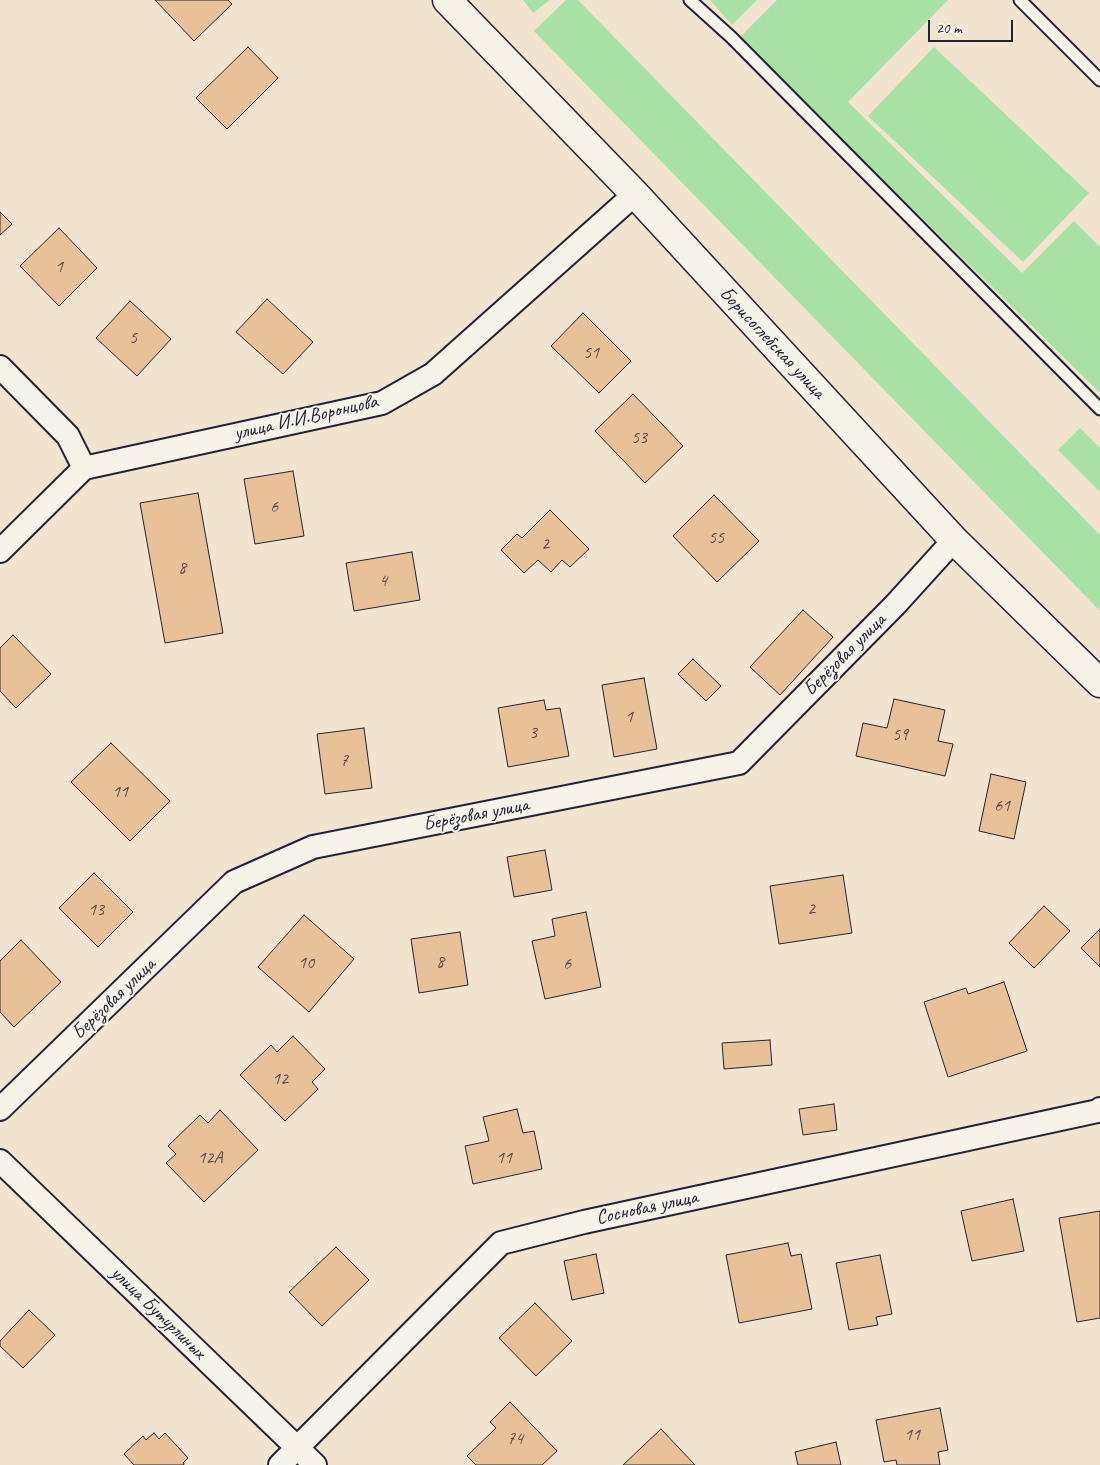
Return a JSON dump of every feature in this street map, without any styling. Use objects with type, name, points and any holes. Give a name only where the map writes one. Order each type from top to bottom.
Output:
[{"type":"street","name":"Борисоглебская улица","points":[[447,0],[635,194],[954,540],[1100,683]]},
{"type":"street","name":"улица И.И.Воронцова","points":[[84,468],[382,403],[433,374],[635,194]]},
{"type":"street","points":[[0,367],[68,436],[84,468],[0,551]]},
{"type":"street","name":"Берёзовая улица","points":[[0,1110],[234,882],[313,847],[739,763],[894,605],[954,540]]},
{"type":"street","name":"Сосновая улица","points":[[280,1465],[501,1243],[584,1222],[1088,1114],[1100,1109]]},
{"type":"street","name":"улица Бутурлиных","points":[[0,1161],[315,1465]]},
{"type":"lane","points":[[690,0],[731,37],[1100,409]]},
{"type":"lane","points":[[1020,0],[1100,80]]},
{"type":"green space","points":[[523,0],[550,0],[533,13]]},
{"type":"green space","points":[[566,0],[578,0],[1100,535],[1100,611],[534,31]]},
{"type":"green space","points":[[710,0],[757,0],[732,25]]},
{"type":"green space","points":[[777,0],[948,0],[848,102],[1022,273],[1074,221],[1100,247],[1100,393],[739,38]]},
{"type":"green space","points":[[934,47],[1089,193],[1023,262],[868,116]]},
{"type":"green space","points":[[1080,428],[1100,448],[1100,492],[1058,450]]},
{"type":"building","points":[[155,0],[228,0],[232,4],[194,41]]},
{"type":"building","points":[[248,47],[278,78],[227,129],[196,98]]},
{"type":"building","points":[[0,212],[12,224],[0,235]]},
{"type":"building","points":[[59,228],[97,268],[59,306],[20,266]]},
{"type":"building","points":[[267,299],[313,342],[283,374],[236,332]]},
{"type":"building","points":[[130,301],[171,339],[137,376],[96,338]]},
{"type":"building","points":[[583,313],[631,361],[599,393],[551,346]]},
{"type":"building","points":[[633,394],[683,446],[645,483],[595,431]]},
{"type":"building","points":[[293,471],[304,536],[255,544],[244,479]]},
{"type":"building","points":[[198,493],[223,633],[165,643],[140,503]]},
{"type":"building","points":[[714,495],[759,541],[717,582],[673,536]]},
{"type":"building","points":[[550,510],[589,549],[570,567],[562,560],[551,572],[538,560],[524,573],[501,550],[517,534],[522,538]]},
{"type":"building","points":[[412,552],[420,600],[354,611],[346,563]]},
{"type":"building","points":[[803,610],[833,637],[780,695],[750,667]]},
{"type":"building","points":[[13,635],[51,674],[16,708],[0,691],[0,648]]},
{"type":"building","points":[[693,659],[721,686],[706,701],[678,674]]},
{"type":"building","points":[[644,678],[657,749],[614,757],[602,685]]},
{"type":"building","points":[[894,699],[945,710],[938,741],[953,744],[945,776],[856,756],[863,723],[887,728]]},
{"type":"building","points":[[544,700],[546,710],[560,708],[569,756],[508,767],[498,708]]},
{"type":"building","points":[[364,728],[372,788],[325,794],[317,734]]},
{"type":"building","points":[[111,743],[170,801],[130,841],[71,782]]},
{"type":"building","points":[[991,774],[1026,782],[1014,839],[979,831]]},
{"type":"building","points":[[545,850],[552,890],[514,897],[507,857]]},
{"type":"building","points":[[94,873],[133,912],[98,947],[59,908]]},
{"type":"building","points":[[843,875],[852,933],[779,944],[770,886]]},
{"type":"building","points":[[1044,906],[1070,931],[1034,968],[1009,943]]},
{"type":"building","points":[[586,912],[601,987],[545,999],[532,941],[555,936],[552,919]]},
{"type":"building","points":[[304,915],[354,959],[309,1012],[258,967]]},
{"type":"building","points":[[1100,929],[1100,967],[1081,948]]},
{"type":"building","points":[[460,932],[468,985],[419,993],[411,939]]},
{"type":"building","points":[[21,940],[61,982],[14,1027],[0,1012],[0,961]]},
{"type":"building","points":[[1004,982],[1027,1051],[948,1077],[924,1002],[966,988],[968,994]]},
{"type":"building","points":[[293,1036],[325,1069],[312,1082],[318,1089],[285,1121],[240,1075],[271,1045],[277,1052]]},
{"type":"building","points":[[770,1040],[772,1065],[724,1069],[722,1043]]},
{"type":"building","points":[[834,1104],[837,1130],[803,1135],[799,1109]]},
{"type":"building","points":[[517,1109],[523,1133],[534,1131],[542,1169],[473,1184],[465,1146],[489,1141],[483,1117]]},
{"type":"building","points":[[220,1110],[258,1150],[204,1202],[166,1163],[176,1154],[168,1146],[200,1115],[208,1123]]},
{"type":"building","points":[[1013,1199],[1024,1251],[972,1261],[961,1211]]},
{"type":"building","points":[[1100,1211],[1100,1318],[1077,1322],[1059,1218]]},
{"type":"building","points":[[788,1243],[791,1256],[801,1254],[812,1309],[739,1323],[726,1255]]},
{"type":"building","points":[[336,1247],[369,1280],[322,1326],[289,1292]]},
{"type":"building","points":[[596,1254],[604,1293],[572,1300],[564,1261]]},
{"type":"building","points":[[880,1255],[892,1314],[876,1317],[878,1325],[849,1330],[836,1263]]},
{"type":"building","points":[[535,1303],[572,1341],[536,1376],[499,1338]]},
{"type":"building","points":[[29,1310],[55,1335],[23,1368],[0,1346],[0,1341]]},
{"type":"building","points":[[510,1402],[557,1451],[542,1465],[476,1465],[467,1456],[496,1428],[490,1422]]},
{"type":"building","points":[[940,1408],[948,1450],[938,1452],[940,1465],[897,1465],[896,1460],[884,1462],[876,1420]]},
{"type":"building","points":[[661,1429],[695,1465],[623,1465]]},
{"type":"building","points":[[154,1433],[159,1439],[165,1433],[188,1458],[183,1463],[184,1465],[134,1465],[124,1454],[143,1436],[146,1440]]},
{"type":"building","points":[[836,1442],[841,1465],[798,1465],[795,1452]]}]
